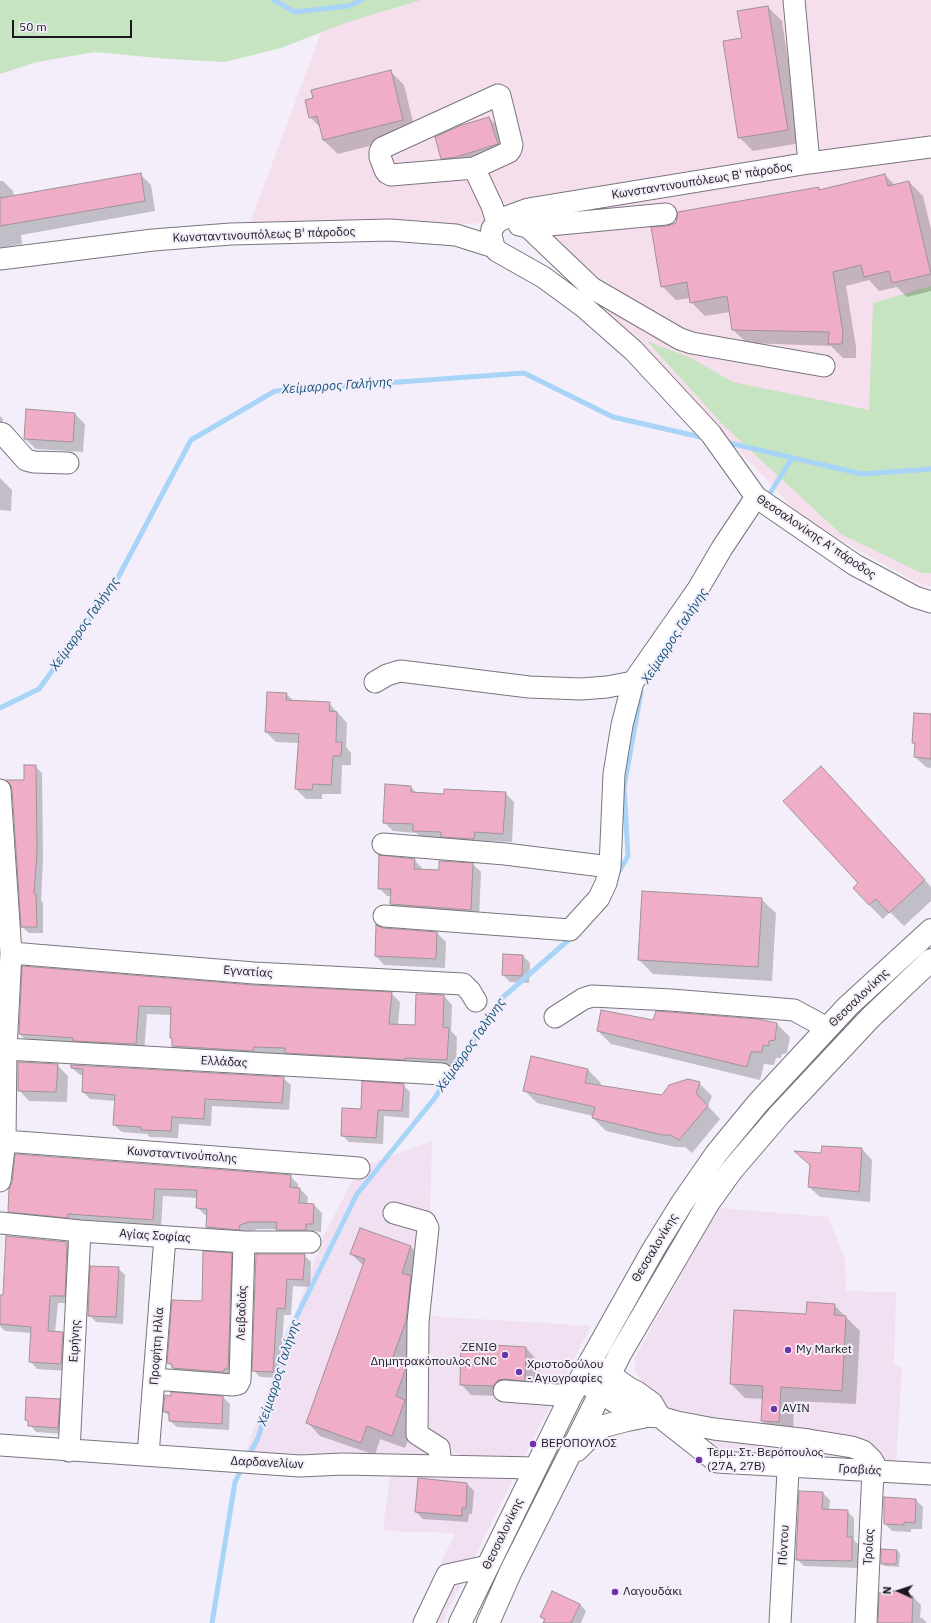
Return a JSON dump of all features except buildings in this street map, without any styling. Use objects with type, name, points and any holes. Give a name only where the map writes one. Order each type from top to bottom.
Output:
[{"type":"main road","name":"Θεσσαλονίκης","points":[[460,1623],[580,1379],[653,1250],[682,1203],[716,1154],[758,1103],[848,1006],[931,930]]},
{"type":"main road","name":"Θεσσαλονίκης","points":[[488,1623],[511,1571],[605,1383],[674,1259],[721,1185],[800,1092],[870,1018],[931,960]]},
{"type":"main road","points":[[566,1462],[588,1439],[604,1426],[627,1420],[654,1417]]},
{"type":"street","points":[[794,0],[809,163]]},
{"type":"street","points":[[498,95],[500,96],[512,145],[511,149],[509,152],[474,168],[392,175],[384,170],[380,152],[382,148],[498,95]]},
{"type":"street","name":"Κωνσταντινουπόλεως Β' πάροδος","points":[[0,259],[153,240],[223,234],[390,230],[494,237],[509,216],[528,209],[809,163],[931,147]]},
{"type":"street","points":[[474,168],[492,206],[494,237],[528,227],[666,214]]},
{"type":"street","points":[[528,227],[592,288],[680,339],[692,343],[824,366]]},
{"type":"street","name":"Θεσσαλονίκης Α' πάροδος","points":[[494,237],[497,251],[543,277],[584,307],[634,351],[711,434],[756,497],[855,565],[897,589],[931,602]]},
{"type":"street","points":[[0,433],[3,434],[26,460],[34,462],[68,463]]},
{"type":"street","points":[[384,916],[570,930],[600,898],[610,867],[614,774],[622,725],[633,682],[698,588],[722,548],[756,497]]},
{"type":"street","points":[[375,682],[387,675],[400,672],[536,687],[581,689],[607,687],[633,682]]},
{"type":"street","points":[[0,790],[4,891],[11,953],[6,1049],[5,1141],[0,1181]]},
{"type":"street","points":[[383,844],[505,854],[610,867]]},
{"type":"street","name":"Εγνατίας","points":[[11,953],[254,973],[462,984],[470,990],[476,1001]]},
{"type":"street","points":[[555,1017],[583,999],[592,996],[671,1000],[794,1010],[827,1028]]},
{"type":"street","name":"Ελλάδας","points":[[6,1049],[442,1074]]},
{"type":"street","name":"Κωνσταντινούπολης","points":[[5,1141],[359,1168]]},
{"type":"street","points":[[394,1213],[426,1222],[428,1228],[418,1322],[417,1434],[439,1448],[441,1466]]},
{"type":"street","name":"Αγίας Σοφίας","points":[[0,1223],[80,1231],[244,1242],[310,1242]]},
{"type":"street","name":"Ειρήνης","points":[[69,1451],[80,1231]]},
{"type":"street","name":"Προφήτη Ηλία","points":[[148,1455],[165,1237]]},
{"type":"street","name":"Λειβαδιάς","points":[[154,1379],[234,1385],[238,1384],[240,1380],[244,1242]]},
{"type":"street","points":[[504,1390],[580,1379]]},
{"type":"street","name":"Γραβιάς","points":[[580,1379],[605,1383],[629,1410],[654,1417],[717,1462],[931,1474]]},
{"type":"street","points":[[654,1417],[714,1429],[842,1444],[863,1451],[872,1460],[876,1471]]},
{"type":"street","name":"Πόντου","points":[[780,1623],[789,1438]]},
{"type":"street","name":"Δαρδανελίων","points":[[0,1446],[300,1466],[343,1464],[535,1468]]},
{"type":"street","name":"Τροίας","points":[[866,1623],[876,1471]]},
{"type":"street","points":[[424,1623],[447,1575],[488,1566]]},
{"type":"shaded area","points":[[333,0],[931,0],[931,586],[923,586],[805,520],[518,220],[243,242]]},
{"type":"shaded area","points":[[432,1141],[427,1316],[591,1326],[442,1623],[413,1623],[455,1533],[383,1531],[390,1472],[241,1464],[324,1235],[359,1168]]},
{"type":"shaded area","points":[[719,1208],[828,1217],[845,1260],[846,1291],[896,1292],[894,1365],[902,1368],[896,1464],[731,1457],[648,1392],[635,1370],[635,1357]]},
{"type":"green space","points":[[0,0],[421,0],[345,23],[281,48],[225,62],[169,59],[95,52],[37,62],[0,74]]},
{"type":"green space","points":[[931,286],[931,573],[921,573],[841,534],[722,424],[647,341],[691,358],[733,382],[869,410],[873,303]]},
{"type":"waterway","points":[[273,0],[295,12],[348,6],[362,0]]},
{"type":"waterway","name":"Χείμαρρος Γαλήνης","points":[[0,708],[39,689],[113,587],[191,440],[275,391],[524,373],[613,417],[705,438]]},
{"type":"waterway","name":"Χείμαρρος Γαλήνης","points":[[725,442],[862,474],[931,469]]},
{"type":"waterway","name":"Χείμαρρος Γαλήνης","points":[[767,498],[792,458]]},
{"type":"waterway","name":"Χείμαρρος Γαλήνης","points":[[618,873],[628,856],[624,787],[641,692]]},
{"type":"waterway","name":"Χείμαρρος Γαλήνης","points":[[248,1457],[258,1438],[290,1330],[357,1194],[434,1099],[501,999],[573,936]]},
{"type":"waterway","name":"Χείμαρρος Γαλήνης","points":[[212,1623],[235,1482],[242,1468]]},
{"type":"place","name":"My Market","points":[[788,1350]]},
{"type":"place","name":"ΖΕΝΙΘ Δημητρακόπουλος CNC","points":[[505,1355]]},
{"type":"place","name":"Χριστοδούλου - Αγιογραφίες","points":[[519,1372]]},
{"type":"place","name":"AVIN","points":[[774,1409]]},
{"type":"place","name":"ΒΕΡΟΠΟΥΛΟΣ","points":[[533,1444]]},
{"type":"place","name":"Τερμ. Στ. Βερόπουλος (27Α, 27Β)","points":[[699,1460]]},
{"type":"place","name":"Λαγουδάκι","points":[[615,1592]]}]
